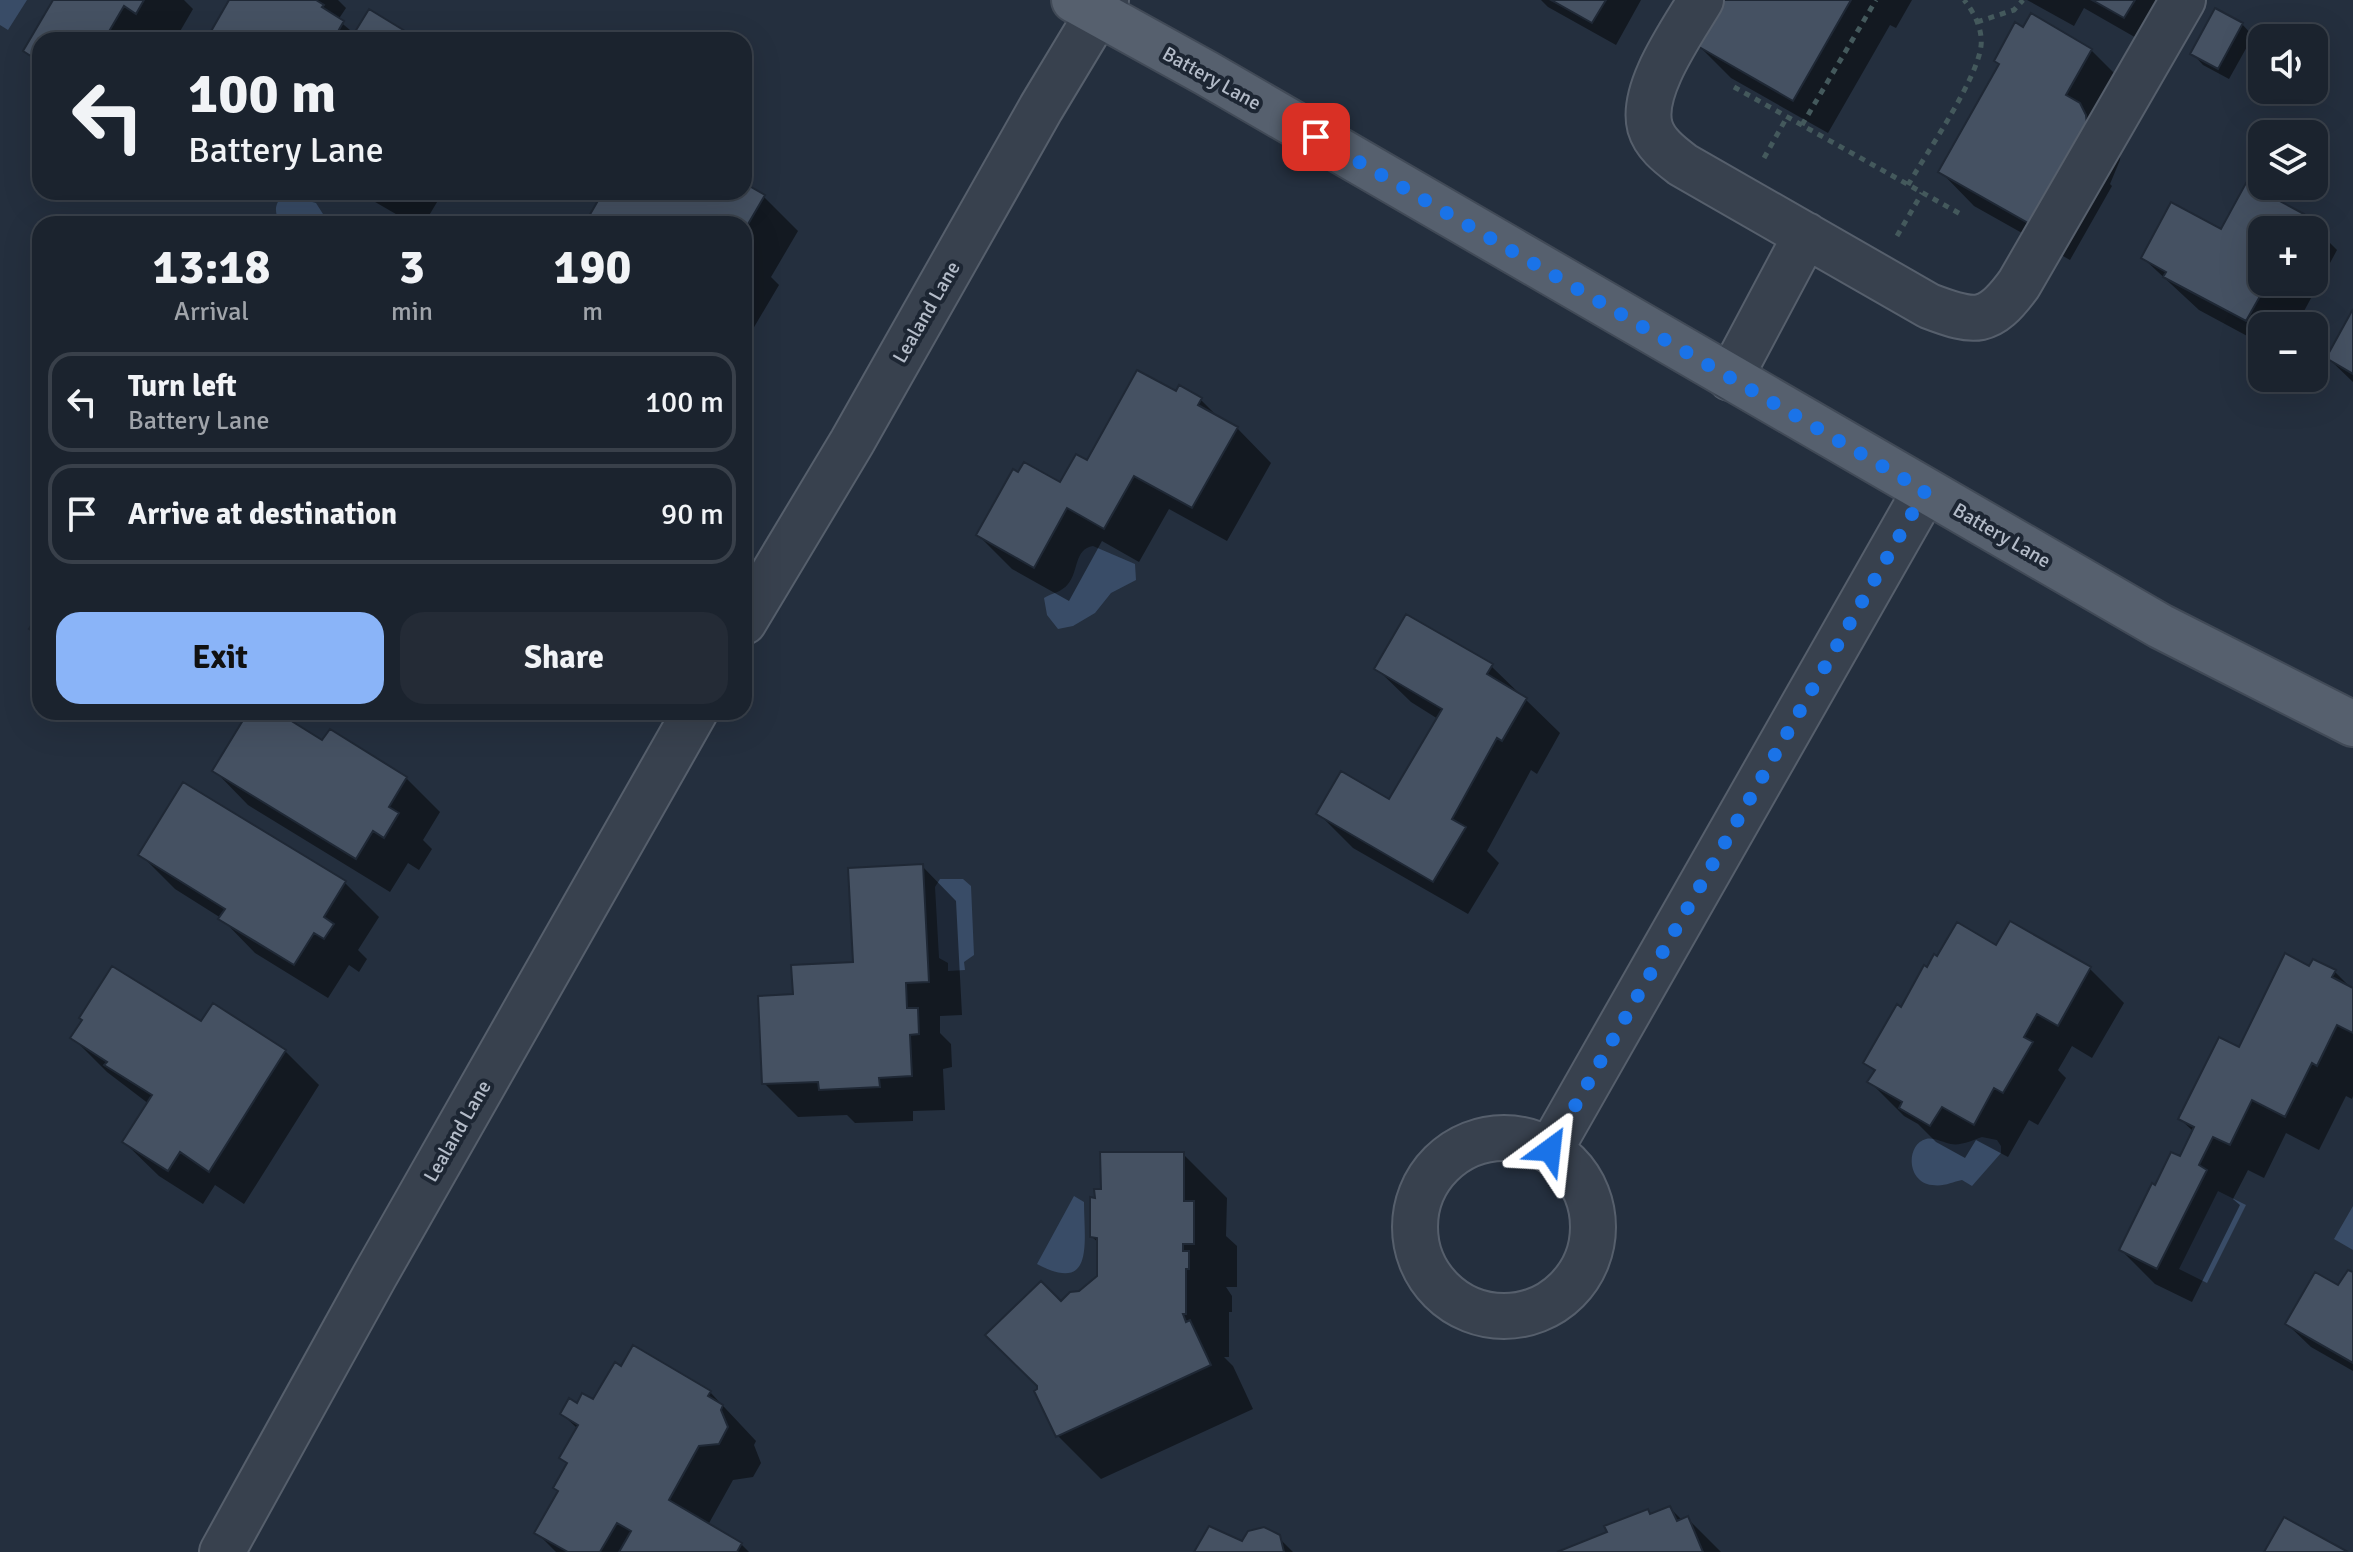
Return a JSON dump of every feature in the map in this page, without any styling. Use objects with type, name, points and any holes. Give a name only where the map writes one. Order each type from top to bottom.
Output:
[{"type":"main road","name":"Battery Lane","points":[[1093,5],[2160,626],[2353,724]]},
{"type":"street","points":[[1701,0],[1662,67],[1653,90],[1648,110],[1655,138],[1683,165],[1929,306],[1959,317],[1976,318],[1990,315],[2003,305],[2019,284],[2183,0]]},
{"type":"street","name":"Lealand Lane","points":[[752,609],[852,442],[1041,108],[1093,5]]},
{"type":"street","points":[[1730,378],[1806,235]]},
{"type":"street","points":[[1550,1150],[1925,491]]},
{"type":"street","name":"Lealand Lane","points":[[222,1552],[690,720]]},
{"type":"street","points":[[1488,1139],[1516,1139],[1550,1150],[1577,1174],[1593,1212],[1593,1242],[1580,1275],[1553,1302],[1516,1316],[1485,1314],[1456,1302],[1438,1287],[1425,1268],[1417,1244],[1415,1214],[1431,1175],[1450,1156],[1488,1139]]},
{"type":"path","points":[[1802,125],[1876,0]]},
{"type":"path","points":[[1908,185],[1974,70],[1981,39],[1977,22],[1964,0]]},
{"type":"path","points":[[1977,22],[2014,10],[2023,0]]},
{"type":"path","points":[[1734,87],[1964,216]]},
{"type":"water","points":[[0,0],[27,0],[8,30],[0,25]]},
{"type":"water","points":[[279,200],[305,200],[316,203],[328,216],[278,216]]},
{"type":"water","points":[[1093,546],[1135,564],[1136,580],[1111,593],[1095,613],[1073,626],[1058,629],[1047,615],[1044,598],[1066,587],[1083,551]]},
{"type":"water","points":[[940,879],[963,879],[971,886],[974,955],[964,962],[965,970],[948,971],[948,963],[939,958],[935,887]]},
{"type":"water","points":[[1982,1137],[1997,1140],[2001,1153],[1972,1186],[1962,1180],[1932,1185],[1923,1182],[1913,1170],[1912,1155],[1919,1142],[1932,1139],[1955,1144]]},
{"type":"water","points":[[2218,1191],[2246,1205],[2207,1283],[2179,1269]]},
{"type":"water","points":[[1074,1196],[1084,1202],[1082,1260],[1077,1269],[1069,1273],[1056,1272],[1037,1264]]},
{"type":"water","points":[[2353,1206],[2353,1250],[2334,1239]]},
{"type":"building","points":[[53,0],[144,0],[136,14],[124,6],[109,32],[34,32]]},
{"type":"building","points":[[229,0],[316,0],[344,21],[338,32],[211,32]]},
{"type":"building","points":[[1551,0],[1606,0],[1592,23]]},
{"type":"building","points":[[1720,0],[1851,0],[1793,101],[1694,44]]},
{"type":"building","points":[[2092,0],[2135,0],[2124,18]]},
{"type":"building","points":[[2215,8],[2243,23],[2218,69],[2190,54]]},
{"type":"building","points":[[369,9],[405,31],[404,32],[355,32]]},
{"type":"building","points":[[2031,13],[2092,49],[2066,95],[2080,103],[2087,125],[2035,227],[1938,172],[1999,64],[1994,61],[2015,22],[2023,27]]},
{"type":"building","points":[[32,36],[32,57],[23,51]]},
{"type":"building","points":[[2246,183],[2248,200],[2278,200],[2304,214],[2248,216],[2248,296],[2260,296],[2251,312],[2248,312],[2246,321],[2163,277],[2166,272],[2141,258],[2171,202],[2221,229]]},
{"type":"building","points":[[752,188],[765,195],[752,217],[589,216],[598,200],[752,200]]},
{"type":"building","points":[[2353,309],[2353,374],[2328,359]]},
{"type":"building","points":[[1137,370],[1176,391],[1179,385],[1202,398],[1198,405],[1238,427],[1192,508],[1134,476],[1104,529],[1067,508],[1034,568],[976,535],[1013,469],[1018,472],[1024,462],[1060,482],[1076,454],[1087,460]]},
{"type":"building","points":[[1406,614],[1493,664],[1487,674],[1527,698],[1502,741],[1497,738],[1452,819],[1466,827],[1433,882],[1316,814],[1341,771],[1389,799],[1442,709],[1374,669]]},
{"type":"building","points":[[243,720],[290,720],[322,740],[330,729],[407,777],[389,807],[399,813],[384,838],[373,831],[356,859],[212,771]]},
{"type":"building","points":[[183,782],[346,881],[324,917],[334,924],[324,939],[314,933],[294,965],[218,919],[225,909],[138,855]]},
{"type":"building","points":[[923,864],[929,982],[906,983],[907,1008],[918,1008],[919,1034],[910,1035],[912,1076],[879,1078],[880,1087],[819,1090],[818,1082],[762,1084],[758,996],[793,994],[791,965],[853,962],[848,868]]},
{"type":"building","points":[[2010,921],[2091,967],[2058,1026],[2037,1014],[2024,1037],[2033,1042],[2003,1093],[1994,1088],[1974,1125],[1942,1107],[1930,1126],[1899,1108],[1902,1102],[1867,1082],[1875,1070],[1863,1063],[1897,1004],[1901,1007],[1924,965],[1927,967],[1934,954],[1937,956],[1957,922],[1996,945]]},
{"type":"building","points":[[2285,953],[2309,966],[2313,959],[2336,970],[2332,977],[2353,988],[2353,1033],[2337,1025],[2317,1066],[2312,1063],[2285,1117],[2252,1100],[2230,1145],[2213,1137],[2199,1165],[2207,1170],[2157,1269],[2119,1250],[2152,1183],[2155,1185],[2171,1152],[2180,1156],[2194,1127],[2178,1119],[2219,1037],[2239,1047]]},
{"type":"building","points":[[112,966],[201,1021],[213,1003],[286,1050],[209,1172],[180,1152],[168,1171],[122,1142],[152,1095],[104,1065],[107,1062],[70,1038]]},
{"type":"building","points":[[1100,1152],[1184,1152],[1184,1201],[1194,1201],[1194,1244],[1183,1244],[1183,1251],[1189,1251],[1189,1269],[1186,1269],[1186,1314],[1183,1314],[1186,1322],[1190,1320],[1211,1365],[1056,1437],[1034,1391],[1037,1386],[985,1335],[1041,1281],[1061,1301],[1097,1276],[1097,1238],[1090,1237],[1090,1197],[1095,1198],[1094,1189],[1101,1189]]},
{"type":"building","points":[[2348,1270],[2353,1272],[2353,1363],[2285,1324],[2315,1272],[2338,1285]]},
{"type":"building","points":[[633,1345],[711,1391],[708,1396],[723,1405],[721,1410],[728,1427],[719,1444],[699,1446],[669,1500],[742,1543],[737,1552],[619,1552],[631,1531],[617,1523],[600,1552],[568,1552],[534,1533],[558,1491],[553,1488],[567,1463],[559,1458],[578,1425],[560,1414],[569,1398],[577,1403],[582,1393],[593,1399],[615,1362],[621,1366]]},
{"type":"building","points":[[1670,1506],[1677,1521],[1688,1516],[1703,1552],[1557,1552],[1607,1532],[1604,1526],[1648,1509],[1650,1514]]},
{"type":"building","points":[[2284,1517],[2348,1552],[2264,1552]]},
{"type":"building","points":[[1209,1526],[1242,1541],[1248,1531],[1264,1527],[1280,1535],[1284,1552],[1194,1552]]},
{"type":"route","points":[[1316,137],[1925,491],[1550,1150]]}]
